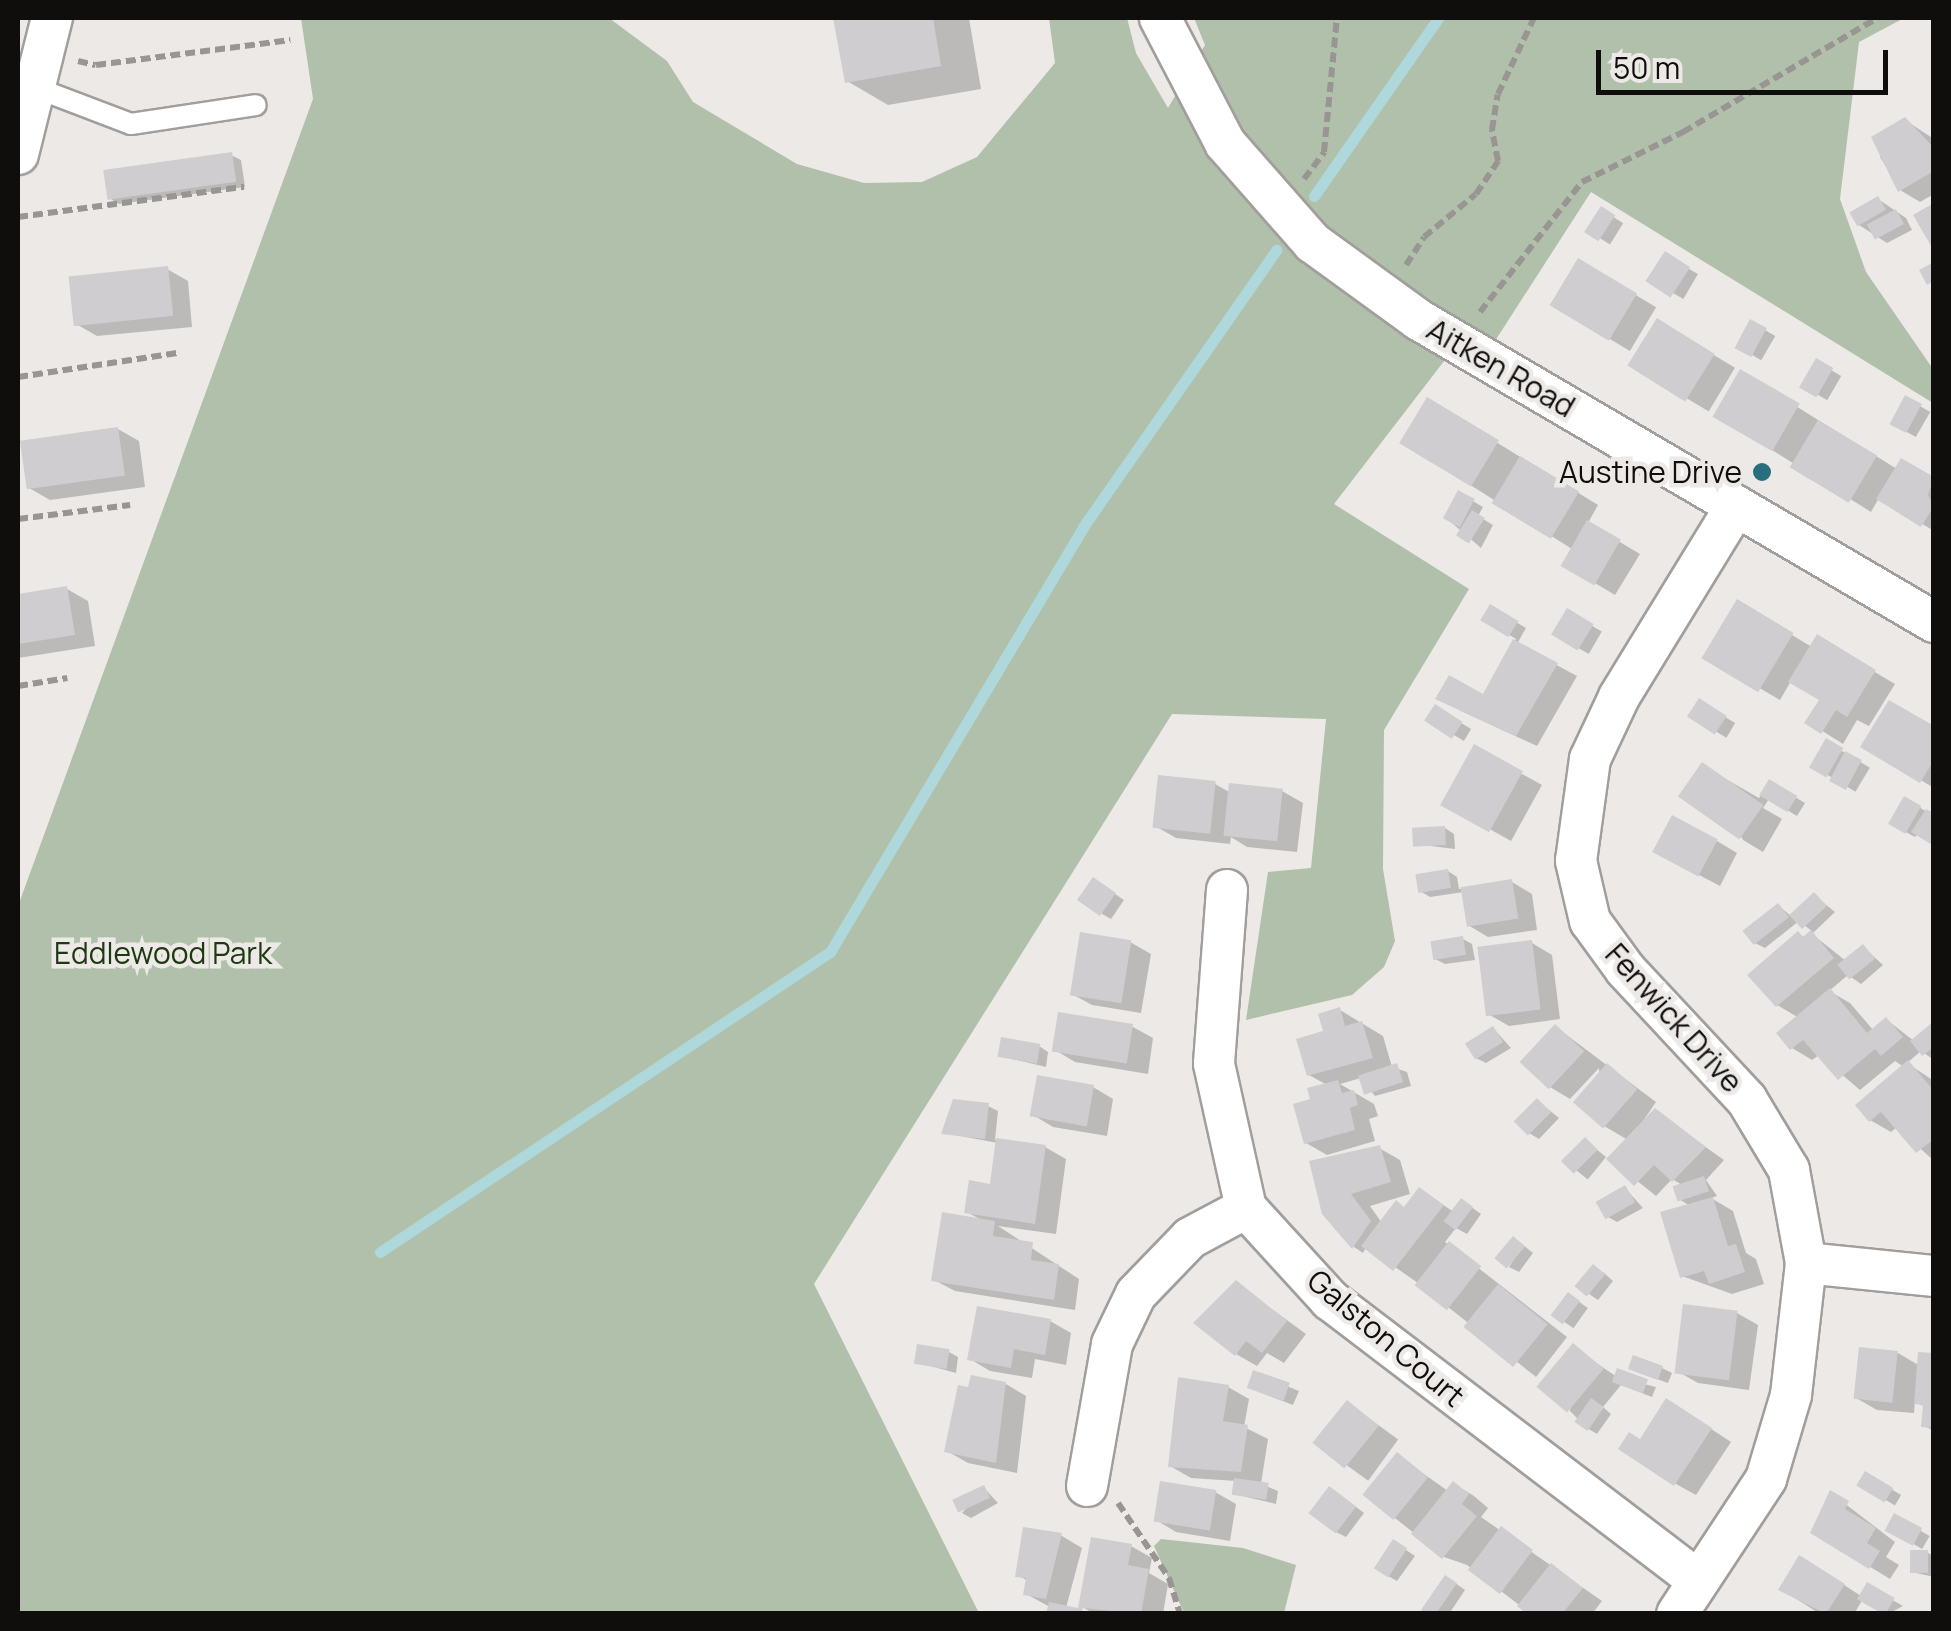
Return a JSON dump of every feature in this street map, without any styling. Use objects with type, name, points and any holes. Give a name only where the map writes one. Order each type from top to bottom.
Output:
[{"type":"street","name":"Aitken Road","points":[[1160,18],[1225,143],[1313,244],[1458,343],[1933,620]]},
{"type":"street","points":[[18,154],[46,54]]},
{"type":"street","name":"Fenwick Drive","points":[[1688,1597],[1766,1478],[1790,1395],[1806,1263],[1790,1170],[1748,1100],[1625,969],[1590,921],[1576,861],[1590,758],[1618,697],[1736,506]]},
{"type":"street","name":"Galston Court","points":[[1227,890],[1214,1064],[1246,1208],[1330,1300],[1688,1597]]},
{"type":"street","points":[[1087,1486],[1112,1344],[1136,1294],[1190,1238],[1246,1208]]},
{"type":"street","points":[[1806,1263],[1934,1276]]},
{"type":"lane","points":[[46,54],[131,124],[256,105]]},
{"type":"path","points":[[1283,209],[1324,152],[1337,18]]},
{"type":"path","points":[[1379,292],[1424,237],[1476,194],[1498,161],[1492,130],[1498,94],[1534,18]]},
{"type":"path","points":[[1458,343],[1582,182],[1683,132],[1878,18]]},
{"type":"path","points":[[46,54],[96,64],[290,40]]},
{"type":"path","points":[[18,217],[244,187]]},
{"type":"path","points":[[18,377],[176,353]]},
{"type":"path","points":[[18,519],[130,505]]},
{"type":"path","points":[[18,686],[67,678]]},
{"type":"path","points":[[1087,1486],[1114,1496],[1169,1578],[1180,1614]]},
{"type":"green space","name":"Eddlewood Park","points":[[301,18],[609,18],[667,61],[693,102],[797,164],[864,183],[922,182],[977,157],[1055,63],[1049,18],[1127,18],[1136,53],[1168,108],[1205,45],[1194,18],[1904,18],[1859,42],[1840,199],[1866,272],[1933,369],[1933,403],[1591,192],[1484,358],[1458,343],[1334,504],[1469,589],[1384,730],[1383,869],[1395,941],[1384,967],[1352,995],[1246,1020],[1268,872],[1311,868],[1326,719],[1172,714],[814,1284],[979,1613],[18,1614],[18,906],[313,99]]},
{"type":"green space","points":[[1161,1539],[1243,1548],[1296,1565],[1284,1613],[1184,1613],[1154,1546]]},
{"type":"building","points":[[833,18],[933,18],[941,66],[845,83]]},
{"type":"building","points":[[1905,117],[1934,148],[1934,171],[1898,192],[1871,137]]},
{"type":"building","points":[[232,152],[236,182],[107,200],[103,170]]},
{"type":"building","points":[[1878,196],[1886,210],[1857,226],[1849,212]]},
{"type":"building","points":[[1934,203],[1934,251],[1913,215]]},
{"type":"building","points":[[1601,206],[1615,215],[1598,241],[1584,232]]},
{"type":"building","points":[[1896,209],[1904,224],[1875,240],[1867,224]]},
{"type":"building","points":[[1665,251],[1690,267],[1671,298],[1645,281]]},
{"type":"building","points":[[1578,258],[1637,294],[1609,341],[1550,305]]},
{"type":"building","points":[[1934,262],[1934,281],[1927,285],[1919,270]]},
{"type":"building","points":[[168,266],[173,316],[74,326],[69,276]]},
{"type":"building","points":[[1657,318],[1715,354],[1685,402],[1627,365]]},
{"type":"building","points":[[1750,319],[1767,328],[1751,357],[1735,348]]},
{"type":"building","points":[[1816,358],[1833,368],[1816,397],[1799,387]]},
{"type":"building","points":[[1740,369],[1800,404],[1772,451],[1712,417]]},
{"type":"building","points":[[1905,395],[1922,404],[1906,433],[1890,424]]},
{"type":"building","points":[[1427,397],[1499,440],[1471,487],[1399,443]]},
{"type":"building","points":[[1818,420],[1877,456],[1849,503],[1790,467]]},
{"type":"building","points":[[118,427],[125,476],[27,489],[20,441]]},
{"type":"building","points":[[1520,456],[1579,492],[1551,539],[1492,503]]},
{"type":"building","points":[[1901,458],[1934,477],[1928,495],[1934,506],[1921,527],[1876,499]]},
{"type":"building","points":[[1458,490],[1475,499],[1460,527],[1443,518]]},
{"type":"building","points":[[1472,510],[1485,518],[1469,543],[1456,535]]},
{"type":"building","points":[[1587,520],[1621,540],[1594,585],[1560,566]]},
{"type":"building","points":[[67,586],[75,635],[18,644],[18,594]]},
{"type":"building","points":[[1737,599],[1794,633],[1758,692],[1701,658]]},
{"type":"building","points":[[1490,604],[1518,621],[1509,637],[1480,620]]},
{"type":"building","points":[[1567,608],[1594,624],[1578,651],[1551,635]]},
{"type":"building","points":[[1817,634],[1876,670],[1847,717],[1836,710],[1821,734],[1804,723],[1819,700],[1788,682]]},
{"type":"building","points":[[1513,639],[1558,663],[1516,736],[1435,699],[1449,675],[1483,694]]},
{"type":"building","points":[[1699,698],[1727,716],[1715,734],[1687,716]]},
{"type":"building","points":[[1889,700],[1934,726],[1934,760],[1920,783],[1860,747]]},
{"type":"building","points":[[1435,704],[1463,722],[1452,739],[1424,721]]},
{"type":"building","points":[[1826,738],[1843,748],[1826,777],[1809,767]]},
{"type":"building","points":[[1474,744],[1523,771],[1489,832],[1440,805]]},
{"type":"building","points":[[1845,751],[1862,760],[1846,790],[1829,781]]},
{"type":"building","points":[[1702,762],[1763,805],[1739,839],[1678,796]]},
{"type":"building","points":[[1158,775],[1216,781],[1210,834],[1152,828]]},
{"type":"building","points":[[1769,779],[1797,796],[1788,812],[1759,795]]},
{"type":"building","points":[[1229,783],[1283,789],[1277,841],[1223,836]]},
{"type":"building","points":[[1904,796],[1921,806],[1905,834],[1888,824]]},
{"type":"building","points":[[1926,809],[1934,813],[1934,846],[1911,832]]},
{"type":"building","points":[[1672,815],[1718,839],[1698,876],[1652,852]]},
{"type":"building","points":[[1445,826],[1446,845],[1413,847],[1412,828]]},
{"type":"building","points":[[1448,869],[1451,888],[1418,893],[1415,874]]},
{"type":"building","points":[[1093,877],[1116,893],[1100,916],[1077,900]]},
{"type":"building","points":[[1512,879],[1518,919],[1467,927],[1461,887]]},
{"type":"building","points":[[1814,892],[1827,906],[1802,929],[1789,915]]},
{"type":"building","points":[[1778,903],[1789,917],[1754,945],[1743,931]]},
{"type":"building","points":[[1811,930],[1834,958],[1776,1007],[1747,975],[1798,931],[1803,937]]},
{"type":"building","points":[[1080,932],[1131,940],[1121,1003],[1070,995]]},
{"type":"building","points":[[1463,936],[1466,955],[1433,960],[1430,941]]},
{"type":"building","points":[[1532,940],[1541,1009],[1486,1016],[1477,947]]},
{"type":"building","points":[[1863,944],[1875,959],[1849,980],[1837,965]]},
{"type":"building","points":[[1830,988],[1867,1033],[1886,1017],[1903,1037],[1881,1056],[1875,1049],[1838,1080],[1803,1040],[1790,1050],[1776,1033]]},
{"type":"building","points":[[1340,1007],[1345,1026],[1362,1021],[1373,1058],[1307,1076],[1296,1039],[1323,1031],[1318,1014]]},
{"type":"building","points":[[1058,1012],[1133,1024],[1127,1063],[1052,1052]]},
{"type":"building","points":[[1934,1021],[1934,1047],[1922,1056],[1910,1041]]},
{"type":"building","points":[[1555,1024],[1584,1051],[1549,1089],[1520,1062]]},
{"type":"building","points":[[1493,1026],[1503,1042],[1475,1060],[1465,1043]]},
{"type":"building","points":[[1001,1037],[1040,1044],[1037,1064],[998,1057]]},
{"type":"building","points":[[1908,1060],[1934,1091],[1934,1139],[1916,1153],[1881,1112],[1869,1122],[1855,1105]]},
{"type":"building","points":[[1397,1063],[1403,1082],[1364,1095],[1358,1076]]},
{"type":"building","points":[[1607,1063],[1637,1089],[1603,1128],[1573,1102]]},
{"type":"building","points":[[1037,1075],[1094,1085],[1087,1126],[1030,1116]]},
{"type":"building","points":[[1338,1080],[1342,1093],[1354,1090],[1358,1105],[1350,1108],[1355,1130],[1304,1144],[1293,1104],[1310,1099],[1307,1088]]},
{"type":"building","points":[[1537,1098],[1551,1112],[1528,1135],[1514,1121]]},
{"type":"building","points":[[953,1099],[989,1103],[985,1139],[941,1134]]},
{"type":"building","points":[[1655,1108],[1706,1147],[1672,1182],[1654,1165],[1634,1186],[1606,1159]]},
{"type":"building","points":[[1585,1137],[1598,1150],[1574,1174],[1561,1161]]},
{"type":"building","points":[[996,1138],[1046,1145],[1035,1224],[964,1213],[969,1180],[990,1184]]},
{"type":"building","points":[[1380,1145],[1391,1182],[1351,1194],[1371,1221],[1352,1249],[1322,1214],[1309,1161]]},
{"type":"building","points":[[1704,1176],[1709,1191],[1678,1201],[1673,1186]]},
{"type":"building","points":[[1625,1185],[1635,1202],[1606,1219],[1596,1202]]},
{"type":"building","points":[[1419,1187],[1444,1205],[1393,1271],[1361,1246],[1396,1200],[1404,1207]]},
{"type":"building","points":[[1713,1197],[1728,1246],[1736,1244],[1745,1272],[1709,1284],[1704,1271],[1680,1278],[1660,1212]]},
{"type":"building","points":[[1461,1198],[1473,1207],[1456,1230],[1444,1221]]},
{"type":"building","points":[[942,1212],[995,1221],[993,1236],[1033,1242],[1031,1260],[1059,1264],[1054,1300],[931,1281]]},
{"type":"building","points":[[1513,1236],[1525,1246],[1507,1268],[1494,1258]]},
{"type":"building","points":[[1449,1241],[1481,1266],[1447,1310],[1415,1285]]},
{"type":"building","points":[[1593,1264],[1605,1274],[1587,1296],[1574,1286]]},
{"type":"building","points":[[1236,1280],[1287,1321],[1262,1353],[1246,1341],[1235,1356],[1193,1323]]},
{"type":"building","points":[[1498,1284],[1548,1324],[1513,1367],[1463,1327]]},
{"type":"building","points":[[1568,1292],[1580,1301],[1563,1324],[1551,1315]]},
{"type":"building","points":[[1683,1304],[1738,1311],[1729,1380],[1674,1373]]},
{"type":"building","points":[[977,1306],[1051,1319],[1045,1355],[1014,1349],[1011,1368],[967,1360]]},
{"type":"building","points":[[1573,1343],[1604,1369],[1567,1412],[1536,1387]]},
{"type":"building","points":[[917,1344],[950,1349],[946,1369],[914,1364]]},
{"type":"building","points":[[1859,1347],[1898,1351],[1892,1403],[1854,1399]]},
{"type":"building","points":[[1918,1352],[1934,1353],[1934,1428],[1921,1427],[1923,1405],[1914,1404]]},
{"type":"building","points":[[1633,1355],[1663,1366],[1658,1380],[1628,1369]]},
{"type":"building","points":[[1617,1368],[1648,1379],[1643,1393],[1612,1382]]},
{"type":"building","points":[[1253,1370],[1290,1383],[1284,1401],[1247,1388]]},
{"type":"building","points":[[971,1375],[1006,1382],[996,1463],[944,1452],[958,1385],[968,1387]]},
{"type":"building","points":[[1178,1377],[1229,1385],[1223,1421],[1248,1425],[1241,1472],[1168,1467]]},
{"type":"building","points":[[1591,1398],[1604,1407],[1587,1431],[1574,1422]]},
{"type":"building","points":[[1666,1398],[1712,1428],[1674,1486],[1618,1449],[1629,1432],[1640,1439]]},
{"type":"building","points":[[1347,1400],[1379,1426],[1344,1469],[1312,1443]]},
{"type":"building","points":[[1397,1452],[1428,1477],[1393,1520],[1362,1495]]},
{"type":"building","points":[[1865,1471],[1893,1488],[1885,1503],[1856,1486]]},
{"type":"building","points":[[1234,1478],[1269,1483],[1266,1500],[1232,1495]]},
{"type":"building","points":[[1160,1481],[1216,1490],[1210,1530],[1154,1521]]},
{"type":"building","points":[[1453,1481],[1469,1494],[1462,1504],[1477,1516],[1442,1559],[1411,1534]]},
{"type":"building","points":[[984,1485],[990,1498],[958,1512],[952,1500]]},
{"type":"building","points":[[1329,1486],[1356,1506],[1336,1534],[1309,1513]]},
{"type":"building","points":[[1830,1490],[1849,1501],[1845,1509],[1876,1528],[1867,1543],[1880,1551],[1869,1569],[1810,1533]]},
{"type":"building","points":[[1894,1513],[1922,1528],[1913,1546],[1885,1531]]},
{"type":"building","points":[[1501,1526],[1533,1550],[1500,1594],[1468,1570]]},
{"type":"building","points":[[1023,1527],[1062,1533],[1046,1599],[1023,1595],[1026,1578],[1015,1577]]},
{"type":"building","points":[[1091,1537],[1132,1544],[1128,1565],[1149,1569],[1141,1614],[1083,1608],[1081,1614],[1046,1614],[1049,1602],[1078,1608]]},
{"type":"building","points":[[1393,1539],[1407,1548],[1388,1578],[1374,1568]]},
{"type":"building","points":[[1910,1550],[1928,1550],[1928,1573],[1910,1573]]},
{"type":"building","points":[[1799,1555],[1845,1584],[1826,1614],[1778,1590]]},
{"type":"building","points":[[1551,1563],[1583,1588],[1562,1614],[1527,1614],[1517,1606]]},
{"type":"building","points":[[1445,1575],[1457,1583],[1436,1614],[1426,1614],[1421,1610]]},
{"type":"building","points":[[1867,1582],[1895,1598],[1885,1614],[1857,1599]]},
{"type":"waterway","points":[[1314,196],[1438,18]]},
{"type":"waterway","points":[[380,1252],[830,952],[1083,527],[1276,250]]},
{"type":"place","name":"Austine Drive","points":[[1762,472]]}]
